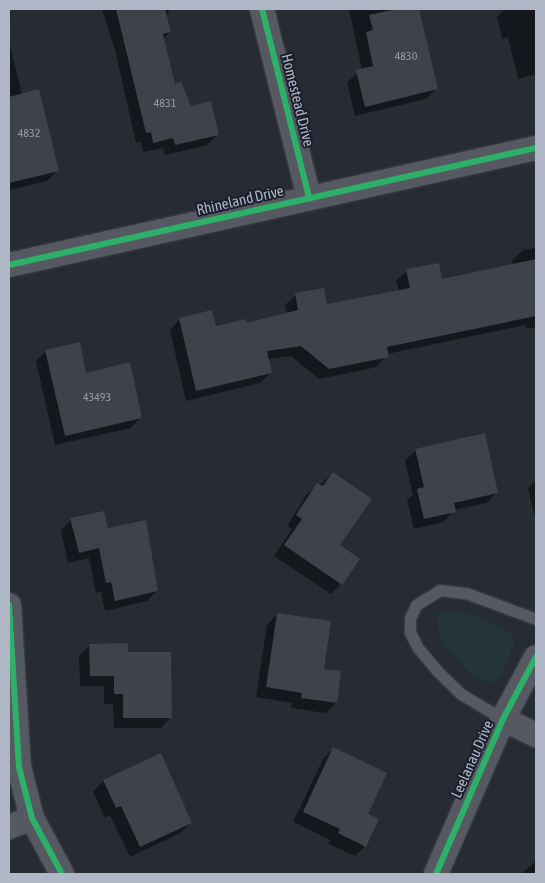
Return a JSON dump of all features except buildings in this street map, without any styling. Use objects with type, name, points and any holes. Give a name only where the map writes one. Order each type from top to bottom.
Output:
[{"type":"street","name":"Homestead Drive","points":[[262,9],[309,198]]},
{"type":"street","name":"Rhineland Drive","points":[[9,265],[536,148]]},
{"type":"street","points":[[9,605],[14,768],[32,818],[62,874]]},
{"type":"street","name":"Leelanau Drive","points":[[436,874],[503,719],[536,657]]},
{"type":"street","points":[[503,719],[536,735]]},
{"type":"street","points":[[9,828],[32,818]]},
{"type":"lane","points":[[503,719],[461,694],[439,673],[418,648],[410,632],[410,618],[416,605],[440,590],[466,593],[536,619]]},
{"type":"shaded area","points":[[456,609],[501,626],[516,639],[501,677],[493,683],[474,678],[446,648],[438,634],[437,613]]},
{"type":"cycle path","points":[[262,9],[309,198]]},
{"type":"cycle path","points":[[9,265],[536,148]]},
{"type":"cycle path","points":[[9,605],[19,767],[32,818],[62,874]]},
{"type":"cycle path","points":[[436,874],[503,719],[536,657]]}]
